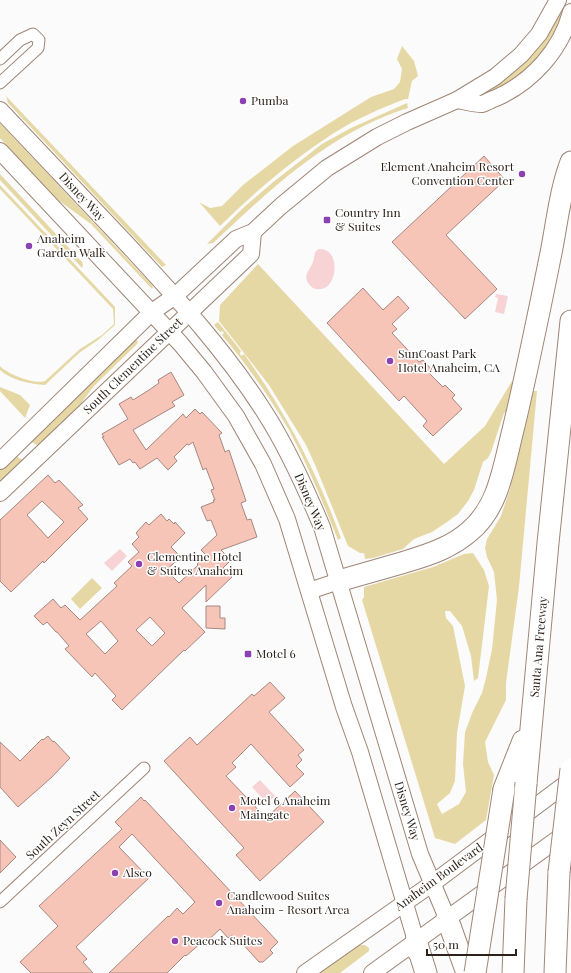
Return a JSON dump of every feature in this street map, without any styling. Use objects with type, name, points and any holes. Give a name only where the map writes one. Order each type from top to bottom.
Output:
[{"type":"highway","points":[[338,580],[384,568],[444,549],[471,531],[489,510],[494,501],[516,418],[533,341],[564,180],[571,162]]},
{"type":"highway","name":"Santa Ana Freeway","points":[[513,973],[516,899],[526,784],[548,544],[571,321]]},
{"type":"highway","points":[[475,973],[504,789],[532,718]]},
{"type":"highway","points":[[555,973],[559,872],[571,769]]},
{"type":"highway","points":[[447,918],[467,973]]},
{"type":"highway","points":[[416,941],[426,973]]},
{"type":"main road","name":"South Clementine Street","points":[[0,461],[152,312],[175,296],[236,239],[253,232],[281,206],[315,178],[353,151],[407,122],[457,100],[495,77],[521,55],[539,34],[558,0]]},
{"type":"main road","points":[[457,100],[482,104],[505,94],[534,74],[545,62],[558,43],[567,26],[571,12]]},
{"type":"main road","name":"Disney Way","points":[[0,110],[189,312],[249,389],[268,416],[286,448],[307,491],[322,527],[420,854],[447,918],[481,973]]},
{"type":"main road","points":[[0,151],[170,331],[204,372],[236,416],[263,464],[286,519],[344,708],[360,752],[405,902],[416,941],[415,973]]},
{"type":"main road","name":"South Clementine Street","points":[[0,493],[251,254],[253,232]]},
{"type":"main road","points":[[309,591],[338,580]]},
{"type":"main road","name":"Anaheim Boulevard","points":[[306,973],[433,883],[571,780]]},
{"type":"main road","points":[[372,973],[571,829]]},
{"type":"street","points":[[0,59],[20,40],[33,34],[39,40],[38,48],[0,84]]},
{"type":"street","name":"South Zeyn Street","points":[[0,902],[144,768]]},
{"type":"shaded area","points":[[566,0],[558,27],[546,49],[538,59],[519,76],[497,88],[485,92]]},
{"type":"shaded area","points":[[402,46],[414,61],[418,76],[412,81],[408,99],[396,102],[360,118],[318,143],[274,177],[220,226],[199,202],[210,208],[222,206],[243,185],[293,146],[371,97],[394,89],[400,82],[402,69],[397,59]]},
{"type":"shaded area","points":[[6,96],[166,265],[162,267],[8,103]]},
{"type":"shaded area","points":[[407,103],[408,108],[379,119],[352,132],[327,147],[303,164],[257,202],[213,243],[207,244],[243,208],[322,144],[351,128]]},
{"type":"shaded area","points":[[0,123],[151,284],[153,287],[152,289],[91,224],[58,200],[0,138]]},
{"type":"shaded area","points":[[0,174],[82,262],[82,268],[0,180]]},
{"type":"shaded area","points":[[0,185],[115,307],[115,325],[98,340],[79,353],[45,385],[33,384],[15,379],[0,370],[0,366],[21,378],[40,382],[45,381],[80,349],[102,335],[114,324],[113,309],[0,189]]},
{"type":"shaded area","points":[[319,249],[326,250],[331,255],[334,262],[334,270],[333,278],[329,284],[324,288],[317,289],[311,286],[307,281],[306,276],[313,262],[315,253]]},
{"type":"shaded area","points":[[258,264],[444,464],[485,426],[512,381],[515,384],[491,452],[488,458],[483,462],[474,490],[458,514],[432,532],[414,539],[403,549],[373,558],[365,559],[364,553],[360,553],[348,546],[306,445],[269,385],[219,321],[220,305]]},
{"type":"shaded area","points":[[496,294],[508,296],[504,314],[495,312],[498,298],[495,297]]},
{"type":"shaded area","points":[[218,322],[241,351],[241,356],[244,354],[259,376],[299,443],[332,513],[341,538],[338,540],[309,470],[289,430],[258,381],[222,335],[224,333],[222,331],[220,332],[214,325]]},
{"type":"shaded area","points":[[134,339],[138,341],[137,344],[94,386],[70,418],[42,444],[37,445],[30,441]]},
{"type":"shaded area","points":[[0,387],[20,395],[30,405],[25,418],[0,391]]},
{"type":"shaded area","points":[[530,391],[537,391],[519,587],[506,683],[506,700],[485,742],[488,762],[494,775],[486,820],[455,844],[435,838],[362,600],[364,597],[364,587],[433,567],[464,554],[473,553],[484,570],[489,586],[478,678],[474,681],[471,656],[462,626],[450,611],[445,611],[446,618],[453,626],[465,686],[457,733],[455,781],[450,793],[437,804],[442,814],[459,804],[466,792],[463,764],[465,732],[482,693],[486,678],[492,649],[497,600],[494,572],[487,557],[485,548],[487,539],[501,516],[510,489]]},
{"type":"shaded area","points":[[16,455],[23,460],[0,482],[0,470]]},
{"type":"shaded area","points":[[120,549],[127,556],[112,571],[104,563]]},
{"type":"shaded area","points":[[92,578],[102,588],[80,609],[71,599]]},
{"type":"shaded area","points":[[260,780],[275,796],[267,803],[252,787]]},
{"type":"shaded area","points":[[365,945],[369,948],[369,951],[340,973],[319,973],[355,947]]},
{"type":"building","points":[[484,156],[505,180],[446,235],[497,289],[465,319],[392,242]]},
{"type":"building","name":"SunCoast Park Hotel Anaheim, CA","points":[[363,288],[383,310],[398,296],[409,308],[392,324],[397,329],[392,333],[419,362],[423,360],[432,370],[429,373],[443,387],[445,385],[455,395],[452,398],[462,409],[433,436],[423,426],[427,421],[404,396],[399,401],[327,323]]},
{"type":"building","points":[[171,372],[184,395],[172,402],[175,406],[133,430],[146,450],[183,414],[186,418],[195,409],[200,414],[202,412],[222,433],[219,435],[225,452],[229,450],[246,501],[241,503],[247,520],[251,519],[257,537],[221,550],[231,560],[223,568],[232,577],[206,602],[206,585],[182,608],[205,632],[185,651],[184,650],[122,710],[112,700],[116,696],[95,673],[92,677],[65,649],[69,646],[57,632],[47,622],[43,625],[34,616],[53,599],[61,608],[65,605],[80,620],[117,586],[114,583],[132,566],[128,562],[139,552],[132,544],[139,537],[136,533],[146,522],[149,525],[161,514],[167,521],[169,519],[174,524],[175,522],[185,533],[171,547],[181,557],[166,570],[179,583],[206,555],[201,550],[217,535],[211,520],[207,521],[201,507],[214,502],[213,500],[215,500],[211,490],[214,489],[206,468],[203,470],[193,442],[189,445],[187,444],[174,457],[177,461],[168,470],[157,458],[140,469],[135,462],[133,463],[130,459],[119,465],[102,437],[104,437],[102,434],[128,419],[119,404],[131,397],[133,400],[159,383],[158,380]],"holes":[[[150,617],[165,633],[152,646],[136,630]],[[101,621],[118,641],[105,654],[86,634]]]},
{"type":"building","points":[[48,475],[55,483],[59,480],[83,505],[78,508],[88,519],[44,563],[43,561],[11,592],[0,581],[0,520]],"holes":[[[42,501],[64,522],[48,538],[27,515]]]},
{"type":"building","points":[[206,606],[220,606],[220,618],[225,618],[225,629],[206,628]]},
{"type":"building","points":[[270,682],[285,698],[269,712],[304,750],[298,755],[302,760],[296,766],[304,774],[290,787],[251,744],[232,763],[236,767],[226,776],[266,818],[295,791],[324,822],[260,881],[236,855],[244,848],[164,761],[190,737],[197,745],[252,694],[254,696]]},
{"type":"building","points":[[48,736],[70,758],[52,777],[18,807],[0,787],[0,742],[20,761],[42,739],[43,740]]},
{"type":"building","points":[[141,797],[278,942],[270,950],[273,953],[263,962],[259,962],[240,941],[238,942],[232,935],[228,938],[220,929],[203,945],[201,943],[186,956],[185,955],[167,973],[109,973],[177,908],[183,914],[195,902],[132,834],[119,847],[149,878],[76,947],[87,959],[83,962],[93,973],[31,973],[20,962],[58,926],[39,906],[122,829],[115,822]]},
{"type":"building","points":[[0,840],[16,857],[0,873]]},
{"type":"place","name":"Pumba","points":[[243,101]]},
{"type":"place","name":"Element Anaheim Resort Convention Center","points":[[522,174]]},
{"type":"place","name":"Country Inn & Suites","points":[[327,220]]},
{"type":"place","name":"Anaheim Garden Walk","points":[[29,246]]},
{"type":"place","name":"SunCoast Park Hotel Anaheim, CA","points":[[390,361]]},
{"type":"place","name":"Clementine Hotel & Suites Anaheim","points":[[139,564]]},
{"type":"place","name":"Motel 6","points":[[248,654]]},
{"type":"place","name":"Motel 6 Anaheim Maingate","points":[[232,808]]},
{"type":"place","name":"Alsco","points":[[115,873]]},
{"type":"place","name":"Candlewood Suites Anaheim - Resort Area","points":[[219,903]]},
{"type":"place","name":"Peacock Suites","points":[[175,941]]}]
